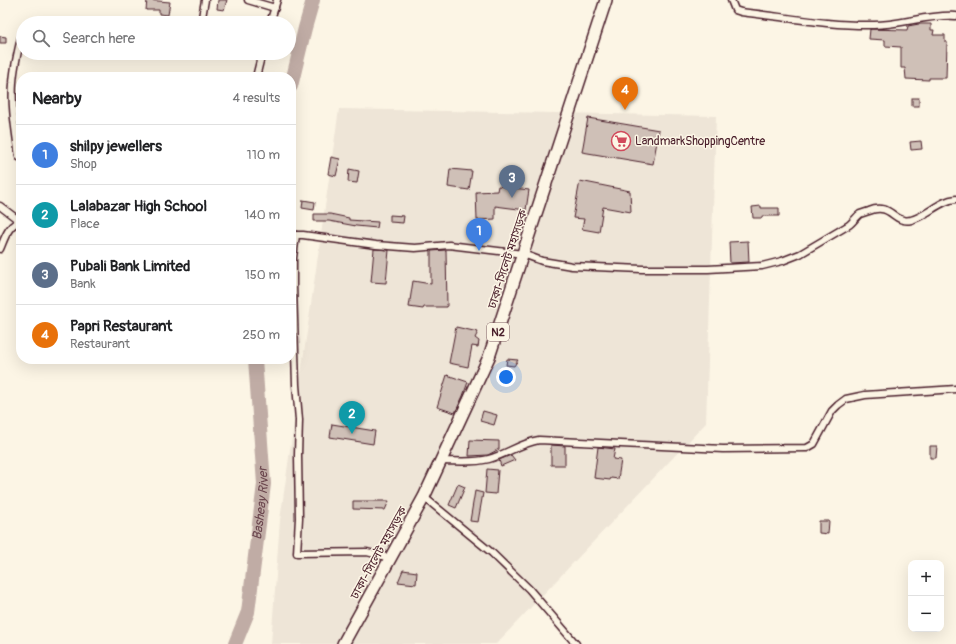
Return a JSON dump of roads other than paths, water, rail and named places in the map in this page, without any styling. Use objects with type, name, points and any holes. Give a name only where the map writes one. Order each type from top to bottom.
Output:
[{"type":"highway","name":"ঢাকা-সিলেট মহাসড়ক","points":[[343,644],[424,497],[490,356],[606,0]]},
{"type":"street","points":[[202,16],[205,0]]},
{"type":"street","points":[[248,0],[275,8]]},
{"type":"street","points":[[272,16],[277,0]]},
{"type":"street","points":[[730,0],[735,10],[741,12],[827,24],[877,25],[956,16]]},
{"type":"street","points":[[16,58],[13,84],[16,137]]},
{"type":"street","points":[[257,72],[260,60]]},
{"type":"street","points":[[296,235],[407,248],[449,245],[524,254],[542,261],[572,266],[667,269],[762,266],[782,261],[800,254],[849,225],[855,221],[859,215],[876,208],[886,209],[906,221],[926,214],[948,200],[956,199]]},
{"type":"street","points":[[0,206],[16,218]]},
{"type":"street","points":[[0,249],[11,227],[16,223]]},
{"type":"street","points":[[295,364],[299,420],[299,518],[297,553],[367,552],[390,558]]},
{"type":"street","points":[[441,461],[488,459],[529,442],[539,440],[723,449],[808,448],[814,444],[832,411],[838,404],[846,399],[865,395],[956,390]]},
{"type":"street","points":[[424,497],[492,553],[529,590],[576,644]]},
{"type":"waterway","name":"Basheay River","points":[[294,72],[313,0]]},
{"type":"waterway","name":"Basheay River","points":[[235,644],[248,612],[264,484],[255,364]]},
{"type":"place","name":"Papri Restaurant","points":[[625,110]]},
{"type":"place","name":"LandmarkShoppingCentre","points":[[621,141]]},
{"type":"place","name":"Pubali Bank Limited","points":[[512,198]]},
{"type":"place","name":"shilpy jewellers","points":[[479,251]]},
{"type":"place","name":"Lalabazar High School","points":[[352,434]]}]
